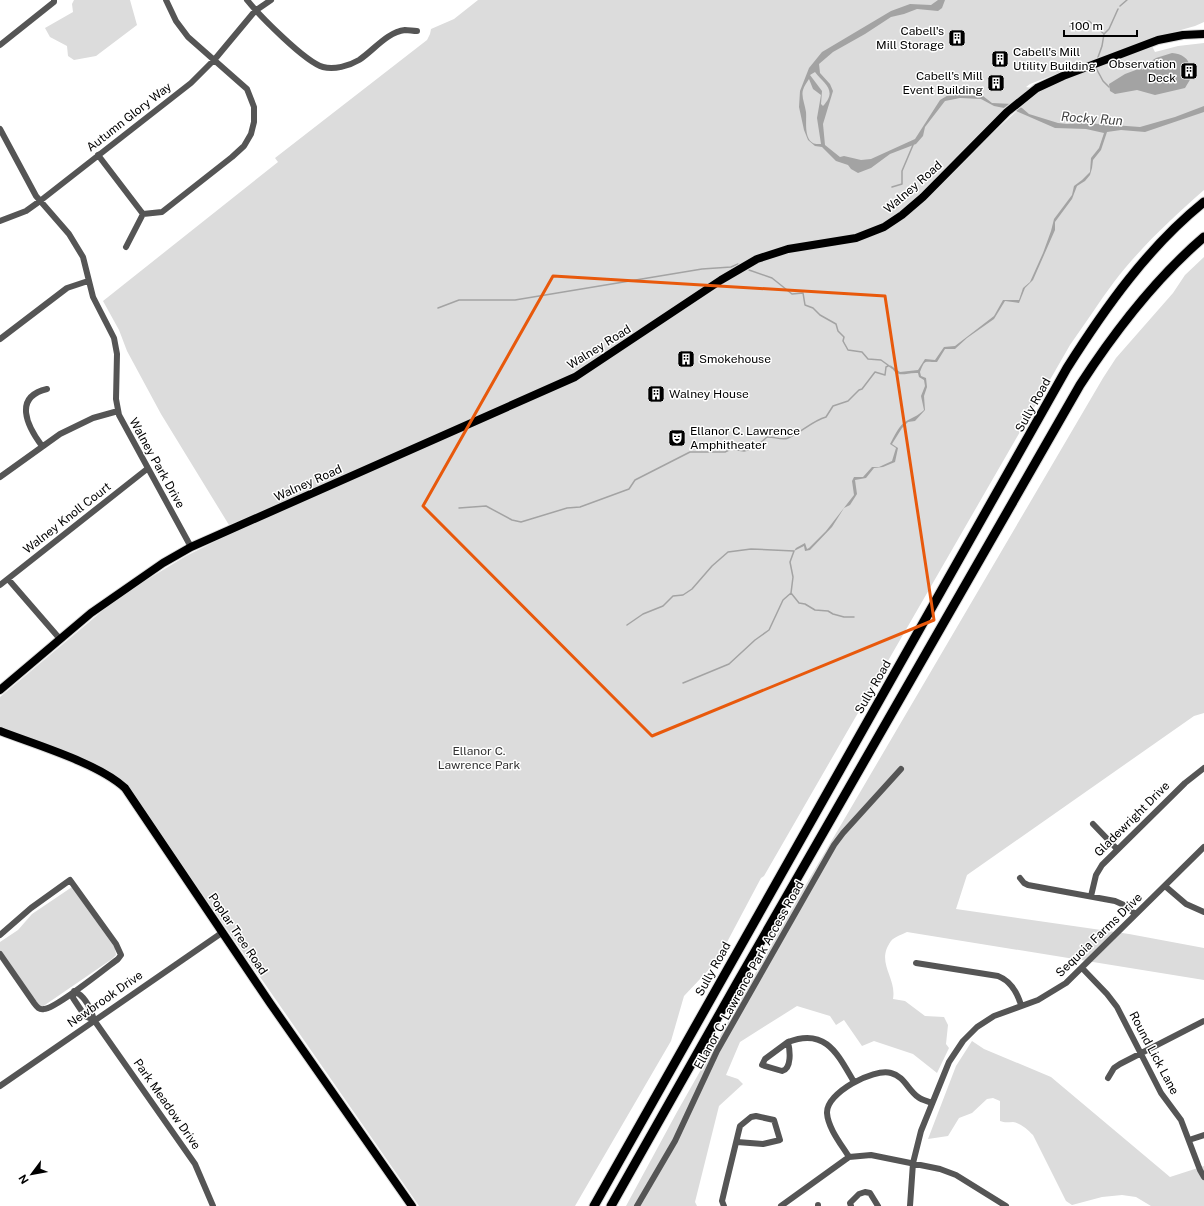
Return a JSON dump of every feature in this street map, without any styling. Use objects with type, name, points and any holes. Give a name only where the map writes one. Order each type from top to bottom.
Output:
[{"type":"highway","name":"Sully Road","points":[[594,1206],[1067,368],[1094,326],[1132,276],[1175,228],[1204,202]]},
{"type":"highway","points":[[612,1206],[737,983],[1080,385],[1108,344],[1145,297],[1204,237]]},
{"type":"main road","name":"Walney Road","points":[[0,690],[91,613],[163,563],[191,547],[575,377],[591,368],[722,280],[757,259],[788,249],[856,238],[884,227],[902,215],[923,197],[1018,102],[1031,91],[1046,83],[1158,40],[1184,35],[1204,34]]},
{"type":"main road","name":"Poplar Tree Road","points":[[0,731],[95,768],[120,783],[136,802],[270,1003],[412,1206]]},
{"type":"street","points":[[143,214],[162,212],[232,157],[244,146],[251,134],[255,115],[252,98],[241,82],[181,28],[166,0]]},
{"type":"street","points":[[247,0],[255,11],[312,62],[324,67],[347,66],[358,61],[396,33],[405,30],[417,32]]},
{"type":"street","name":"Autumn Glory Way","points":[[0,221],[26,211],[40,201],[191,83],[215,59],[255,11],[271,0]]},
{"type":"street","points":[[0,45],[54,1]]},
{"type":"street","name":"Walney Park Drive","points":[[0,129],[40,201],[76,245],[83,257],[93,297],[114,338],[117,354],[118,411],[124,427],[191,547]]},
{"type":"street","points":[[98,156],[143,214]]},
{"type":"street","points":[[126,247],[143,214]]},
{"type":"street","points":[[0,340],[67,288],[88,280]]},
{"type":"street","points":[[42,446],[29,428],[26,412],[31,396],[37,392],[47,389]]},
{"type":"street","points":[[0,477],[42,446],[78,424],[118,411]]},
{"type":"street","name":"Walney Knoll Court","points":[[0,585],[147,469]]},
{"type":"street","points":[[8,579],[60,639]]},
{"type":"street","name":"Ellanor C. Lawrence Park Access Road","points":[[638,1206],[675,1141],[718,1051],[834,845],[901,768]]},
{"type":"street","name":"Gladewright Drive","points":[[1091,896],[1098,871],[1117,849],[1185,783],[1204,768]]},
{"type":"street","points":[[1093,824],[1117,849]]},
{"type":"street","name":"Sequoia Farms Drive","points":[[910,1206],[913,1163],[921,1131],[949,1062],[963,1041],[985,1021],[1003,1011],[1038,1000],[1054,991],[1082,968],[1204,847]]},
{"type":"street","points":[[1020,878],[1028,885],[1115,901],[1124,905],[1135,914]]},
{"type":"street","points":[[0,935],[70,880],[116,944],[120,955],[118,959],[74,991],[48,1008],[39,1008],[0,954]]},
{"type":"street","points":[[1165,886],[1186,904],[1204,912]]},
{"type":"street","name":"Newbrook Drive","points":[[0,1086],[223,932]]},
{"type":"street","points":[[916,963],[998,976],[1013,987],[1021,1005]]},
{"type":"street","name":"Round Lick Lane","points":[[1082,968],[1112,1001],[1161,1093],[1181,1120],[1204,1177]]},
{"type":"street","name":"Park Meadow Drive","points":[[74,991],[73,998],[85,1016],[94,1020],[192,1158],[203,1180],[213,1206]]},
{"type":"street","points":[[1108,1078],[1117,1066],[1140,1053],[1204,1022]]},
{"type":"street","points":[[788,1042],[790,1050],[787,1068],[785,1070],[762,1065],[765,1059],[788,1042],[799,1038],[812,1039],[830,1045],[854,1082]]},
{"type":"street","points":[[849,1157],[828,1121],[827,1112],[828,1104],[854,1082],[878,1072],[890,1073],[903,1080],[918,1097],[932,1103]]},
{"type":"street","points":[[724,1206],[722,1201],[740,1126],[751,1117],[756,1116],[774,1120],[780,1140],[763,1144],[737,1142]]},
{"type":"street","points":[[1189,1140],[1204,1135]]},
{"type":"street","points":[[781,1206],[849,1157],[871,1155],[949,1172],[1006,1206]]},
{"type":"street","points":[[851,1206],[850,1203],[853,1199],[865,1192],[870,1193],[878,1206]]},
{"type":"highlighted area","points":[[553,276],[885,296],[934,620],[652,736],[423,506]]},
{"type":"green space","points":[[74,0],[130,0],[137,25],[96,56],[74,60],[68,56],[67,46],[50,37],[45,28],[73,12],[72,4]]},
{"type":"green space","points":[[478,0],[1204,0],[1204,22],[1149,39],[1030,84],[1026,87],[1031,88],[997,119],[921,194],[905,208],[880,225],[845,237],[780,247],[762,253],[748,260],[591,364],[553,384],[229,525],[161,414],[127,351],[119,330],[103,301],[278,162],[275,158],[427,40],[431,29],[454,19]]},
{"type":"green space","name":"Ellanor C. Lawrence Park","points":[[1204,43],[1204,190],[1168,222],[1124,269],[1070,345],[764,876],[761,878],[717,961],[684,996],[671,1041],[575,1206],[419,1206],[140,804],[113,776],[0,728],[0,697],[120,596],[186,556],[224,537],[573,380],[608,360],[759,261],[788,251],[838,245],[870,237],[976,148],[1030,99],[1050,84],[1152,46],[1155,52],[1178,46]]},
{"type":"green space","points":[[1204,257],[1204,713],[1194,716],[967,875],[956,909],[1129,934],[1204,948],[1204,980],[907,932],[891,941],[885,956],[892,984],[893,999],[905,1001],[925,1016],[944,1017],[948,1025],[946,1044],[949,1048],[937,1073],[913,1054],[874,1041],[862,1046],[844,1020],[836,1025],[830,1016],[797,1006],[740,1042],[726,1075],[738,1079],[743,1084],[719,1106],[695,1202],[697,1206],[626,1206],[677,1112],[801,893],[1103,378],[1116,358],[1173,293],[1185,275]]},
{"type":"green space","points":[[72,887],[115,948],[116,955],[42,1007],[38,1005],[0,950],[0,942],[18,930],[32,914]]},
{"type":"green space","points":[[972,1041],[984,1049],[1051,1077],[1170,1177],[1204,1166],[1204,1206],[1151,1206],[1136,1197],[1122,1195],[1102,1197],[1072,1205],[1066,1201],[1033,1135],[1019,1124],[1000,1121],[1000,1101],[993,1098],[987,1099],[972,1113],[959,1118],[948,1136],[928,1139],[956,1066]]},
{"type":"shaded area","points":[[938,0],[945,0],[942,8],[938,11],[917,9],[891,17],[833,52],[819,64],[820,73],[830,84],[833,91],[823,124],[825,145],[840,157],[844,156],[861,160],[871,159],[915,139],[940,100],[950,94],[983,96],[992,103],[1013,104],[1022,108],[1029,114],[1058,123],[1067,124],[1086,123],[1140,127],[1175,117],[1204,106],[1204,112],[1145,132],[1121,130],[1107,132],[1101,150],[1093,160],[1090,175],[1085,181],[1077,186],[1072,199],[1055,222],[1055,230],[1033,280],[1025,288],[1019,303],[1005,301],[994,319],[967,338],[955,349],[945,349],[937,362],[924,363],[920,372],[921,376],[926,378],[927,387],[924,396],[925,410],[915,421],[908,422],[902,428],[892,444],[898,448],[895,462],[883,467],[874,468],[866,478],[855,480],[857,494],[850,505],[844,508],[832,527],[810,550],[805,551],[804,546],[794,551],[796,548],[805,543],[807,549],[809,548],[826,531],[854,495],[852,481],[854,477],[863,477],[872,467],[879,467],[892,461],[896,448],[890,444],[896,432],[905,422],[924,410],[921,396],[925,386],[924,380],[919,377],[918,373],[899,374],[893,370],[890,365],[900,372],[918,370],[925,359],[935,360],[944,347],[955,346],[994,316],[1003,300],[1019,300],[1023,288],[1030,282],[1043,253],[1054,219],[1072,195],[1074,186],[1090,172],[1091,158],[1099,148],[1104,133],[1086,129],[1055,128],[1014,110],[994,106],[981,99],[960,98],[945,101],[925,127],[923,136],[916,144],[890,154],[871,168],[858,173],[851,169],[848,165],[836,161],[822,147],[815,146],[808,140],[804,130],[799,107],[800,91],[809,68],[822,52],[891,11],[910,4],[931,5]],"holes":[[[815,72],[829,91],[829,96],[823,106],[821,104],[822,91],[810,75]],[[809,79],[813,89],[821,95],[817,118],[821,144],[815,144],[811,141],[808,137],[806,127],[806,112],[803,92]]]},
{"type":"shaded area","points":[[1172,53],[1179,54],[1187,59],[1190,68],[1187,69],[1191,78],[1185,88],[1155,95],[1137,90],[1115,94],[1110,91],[1109,84],[1125,74],[1141,68],[1142,70],[1146,67],[1145,65],[1156,58]]},
{"type":"waterway","points":[[1120,6],[1127,0]]},
{"type":"waterway","points":[[1097,60],[1104,34],[1109,29],[1118,9]]},
{"type":"waterway","points":[[1070,26],[1089,21],[1103,33]]},
{"type":"waterway","points":[[1096,68],[1103,81],[1109,87]]},
{"type":"waterway","points":[[892,187],[902,184],[902,171],[913,145]]},
{"type":"waterway","points":[[438,308],[459,300],[515,300],[702,269],[731,267],[738,264]]},
{"type":"waterway","points":[[749,270],[772,278],[792,294],[803,293],[805,305],[813,308],[820,315],[836,324],[838,331],[844,337],[843,341],[848,350],[862,352],[868,359],[881,360],[892,368]]},
{"type":"waterway","points":[[459,508],[486,506],[512,520],[521,522],[567,508],[580,507],[629,489],[635,480],[690,452],[725,452],[731,449],[744,451],[755,448],[767,437],[786,439],[816,421],[826,417],[833,406],[848,401],[862,389],[875,372],[885,375],[886,367],[888,366]]},
{"type":"waterway","points":[[627,625],[643,614],[663,606],[673,596],[683,595],[692,589],[712,566],[728,552],[751,549],[794,551],[790,562],[793,577],[791,593],[783,600],[769,630],[755,640],[729,664],[683,683]]},
{"type":"waterway","points":[[791,593],[799,603],[805,604],[815,610],[828,611],[844,617],[854,617]]},
{"type":"place","name":"Cabell's Mill Storage","points":[[957,38]]},
{"type":"place","name":"Cabell's Mill Utility Building","points":[[1000,59]]},
{"type":"place","name":"Observation Deck","points":[[1189,71]]},
{"type":"place","name":"Cabell's Mill Event Building","points":[[996,83]]},
{"type":"place","name":"Smokehouse","points":[[686,359]]},
{"type":"place","name":"Walney House","points":[[656,394]]},
{"type":"place","name":"Ellanor C. Lawrence Amphitheater","points":[[677,438]]},
{"type":"water label","name":"Rocky Run","points":[[1092,118]]}]
